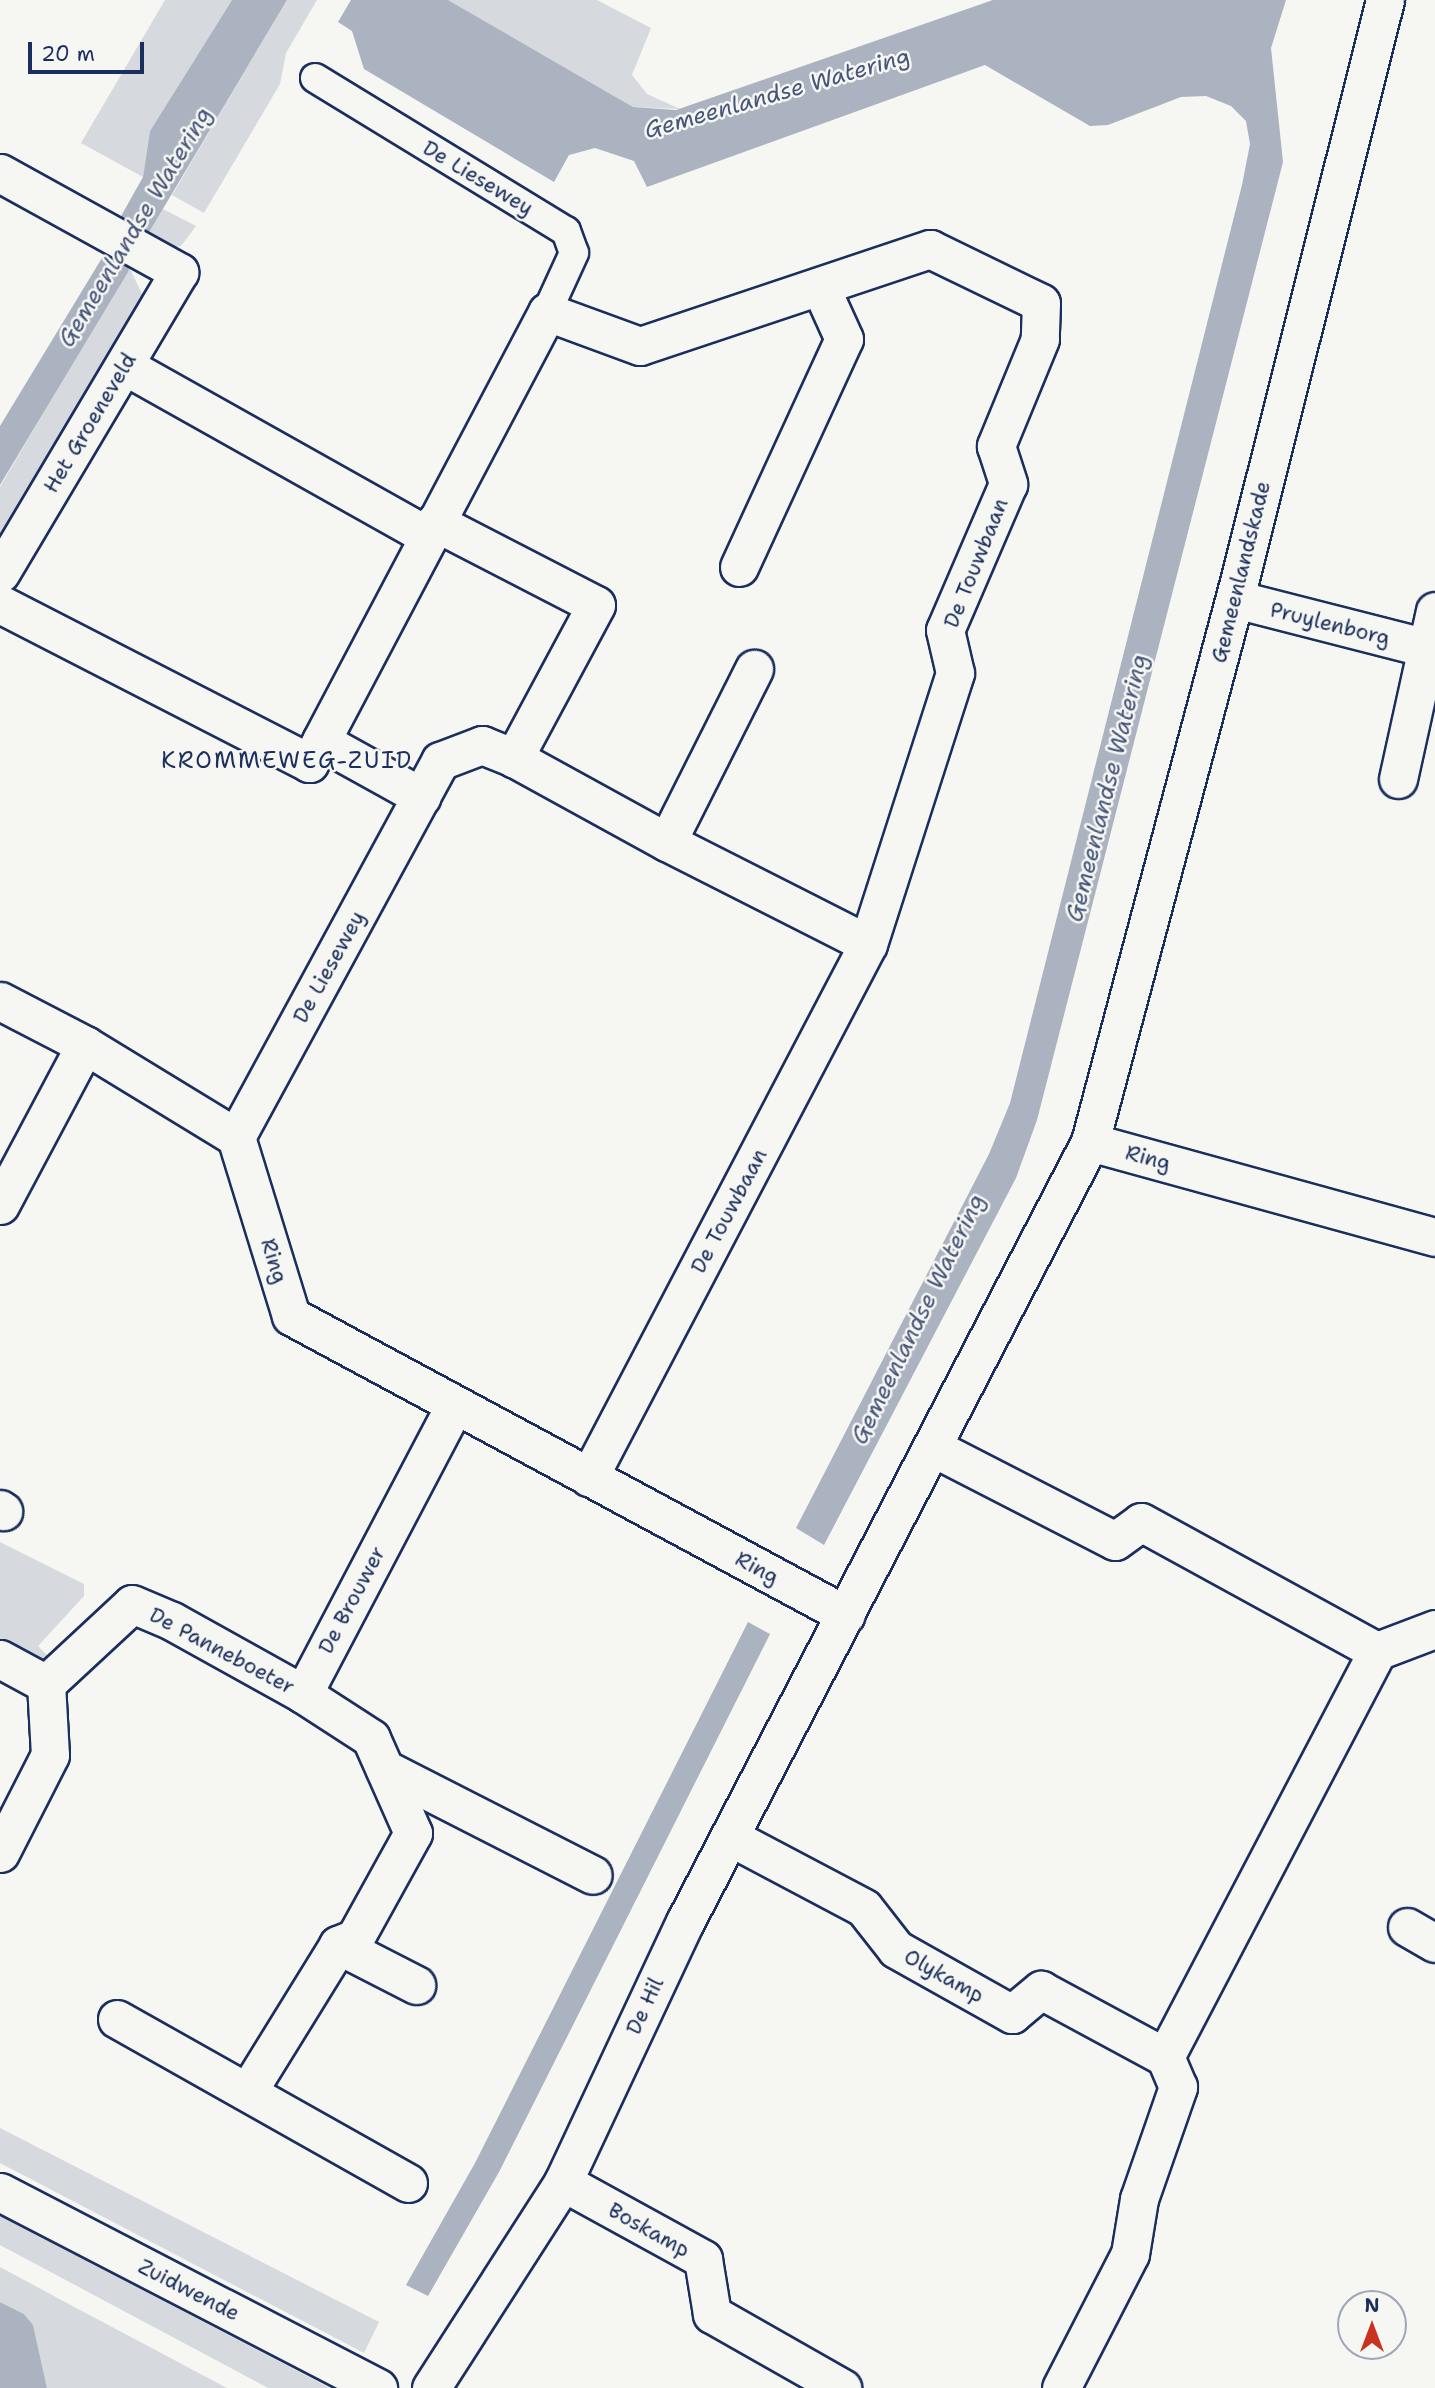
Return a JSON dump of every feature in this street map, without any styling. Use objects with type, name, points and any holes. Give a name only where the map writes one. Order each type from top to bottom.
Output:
[{"type":"street","name":"Gemeenlandskade","points":[[1090,1142],[1235,599],[1385,0]]},
{"type":"street","name":"De Liesewey","points":[[0,604],[309,763],[547,312],[575,253],[566,231],[314,78]]},
{"type":"street","name":"Het Groeneveld","points":[[0,173],[164,264],[125,366],[0,573]]},
{"type":"street","name":"De Touwbaan","points":[[589,1477],[868,944],[955,673],[946,630],[1008,484],[996,446],[1040,338],[1041,303],[930,249],[820,286]]},
{"type":"street","points":[[547,312],[640,346],[820,286],[844,339],[739,567]]},
{"type":"street","points":[[125,366],[431,529],[596,604],[514,758]]},
{"type":"street","name":"Pruylenborg","points":[[1235,599],[1430,649]]},
{"type":"street","points":[[1398,779],[1430,649],[1435,611]]},
{"type":"street","points":[[754,669],[667,842],[868,944]]},
{"type":"street","points":[[321,741],[422,797]]},
{"type":"street","name":"De Liesewey","points":[[236,1136],[440,761],[482,745],[514,758],[667,842]]},
{"type":"street","points":[[0,1001],[85,1045],[236,1136]]},
{"type":"street","points":[[0,1205],[85,1045]]},
{"type":"street","name":"Ring","points":[[236,1136],[291,1317],[846,1615]]},
{"type":"street","points":[[846,1615],[1090,1142]]},
{"type":"street","name":"Ring","points":[[1090,1142],[1435,1237]]},
{"type":"street","name":"De Brouwer","points":[[303,1694],[454,1406]]},
{"type":"street","points":[[934,1448],[1115,1541],[1140,1522],[1377,1651]]},
{"type":"street","name":"De Panneboeter","points":[[46,1684],[132,1604],[172,1621],[303,1694]]},
{"type":"street","name":"De Hil","points":[[431,2388],[563,2182],[685,1922],[732,1838],[846,1615]]},
{"type":"street","points":[[1061,2388],[1130,2254],[1139,2199],[1178,2087],[1165,2057],[1377,1651],[1435,1629]]},
{"type":"street","points":[[0,1659],[46,1684],[50,1755],[0,1853]]},
{"type":"street","points":[[248,2091],[338,1945],[355,1938],[413,1833],[371,1738],[303,1694]]},
{"type":"street","points":[[385,1769],[593,1875]]},
{"type":"street","name":"Olykamp","points":[[732,1838],[864,1908],[896,1949],[1012,2014],[1041,1990],[1165,2057]]},
{"type":"street","points":[[338,1945],[416,1985]]},
{"type":"street","points":[[117,2019],[408,2183]]},
{"type":"street","name":"Boskamp","points":[[563,2182],[703,2259],[712,2314],[842,2388]]},
{"type":"street","name":"Zuidwende","points":[[0,2192],[378,2388]]},
{"type":"shaded area","points":[[165,0],[232,0],[150,131],[143,177],[81,143]]},
{"type":"shaded area","points":[[287,0],[317,0],[286,53],[280,84],[204,213],[172,195]]},
{"type":"shaded area","points":[[448,0],[597,0],[651,28],[632,75],[647,94],[680,109],[633,107]]},
{"type":"shaded area","points":[[163,209],[196,226],[181,246],[170,248],[148,234]]},
{"type":"shaded area","points":[[129,267],[143,296],[0,537],[0,487]]},
{"type":"shaded area","points":[[0,1542],[84,1584],[84,1596],[38,1646],[52,1660],[40,1663],[0,1641]]},
{"type":"shaded area","points":[[0,2128],[379,2322],[364,2353],[0,2163]]},
{"type":"shaded area","points":[[0,2215],[330,2388],[268,2388],[0,2245]]},
{"type":"shaded area","points":[[0,2267],[227,2388],[47,2388],[33,2325],[24,2314],[0,2302]]},
{"type":"water","points":[[232,0],[287,0],[148,234],[120,218],[143,177],[150,131]]},
{"type":"water","name":"Gemeenlandse Watering","points":[[351,0],[448,0],[633,107],[676,110],[993,0],[1286,0],[1271,48],[1283,162],[1037,1120],[1016,1178],[824,1545],[796,1528],[989,1154],[1010,1103],[1242,185],[1250,144],[1246,121],[1231,106],[1206,96],[1181,97],[1108,125],[1090,126],[985,65],[647,187],[634,161],[595,148],[569,155],[554,182],[364,69],[352,31],[338,22]]},
{"type":"water","points":[[105,253],[129,267],[128,272],[0,485],[0,426]]},
{"type":"water","points":[[748,1622],[770,1634],[499,2172],[428,2296],[406,2285],[475,2163]]},
{"type":"water","points":[[0,2302],[24,2314],[33,2325],[47,2388],[0,2388]]},
{"type":"district","name":"KROMMEWEG-ZUID","points":[[287,760]]}]
